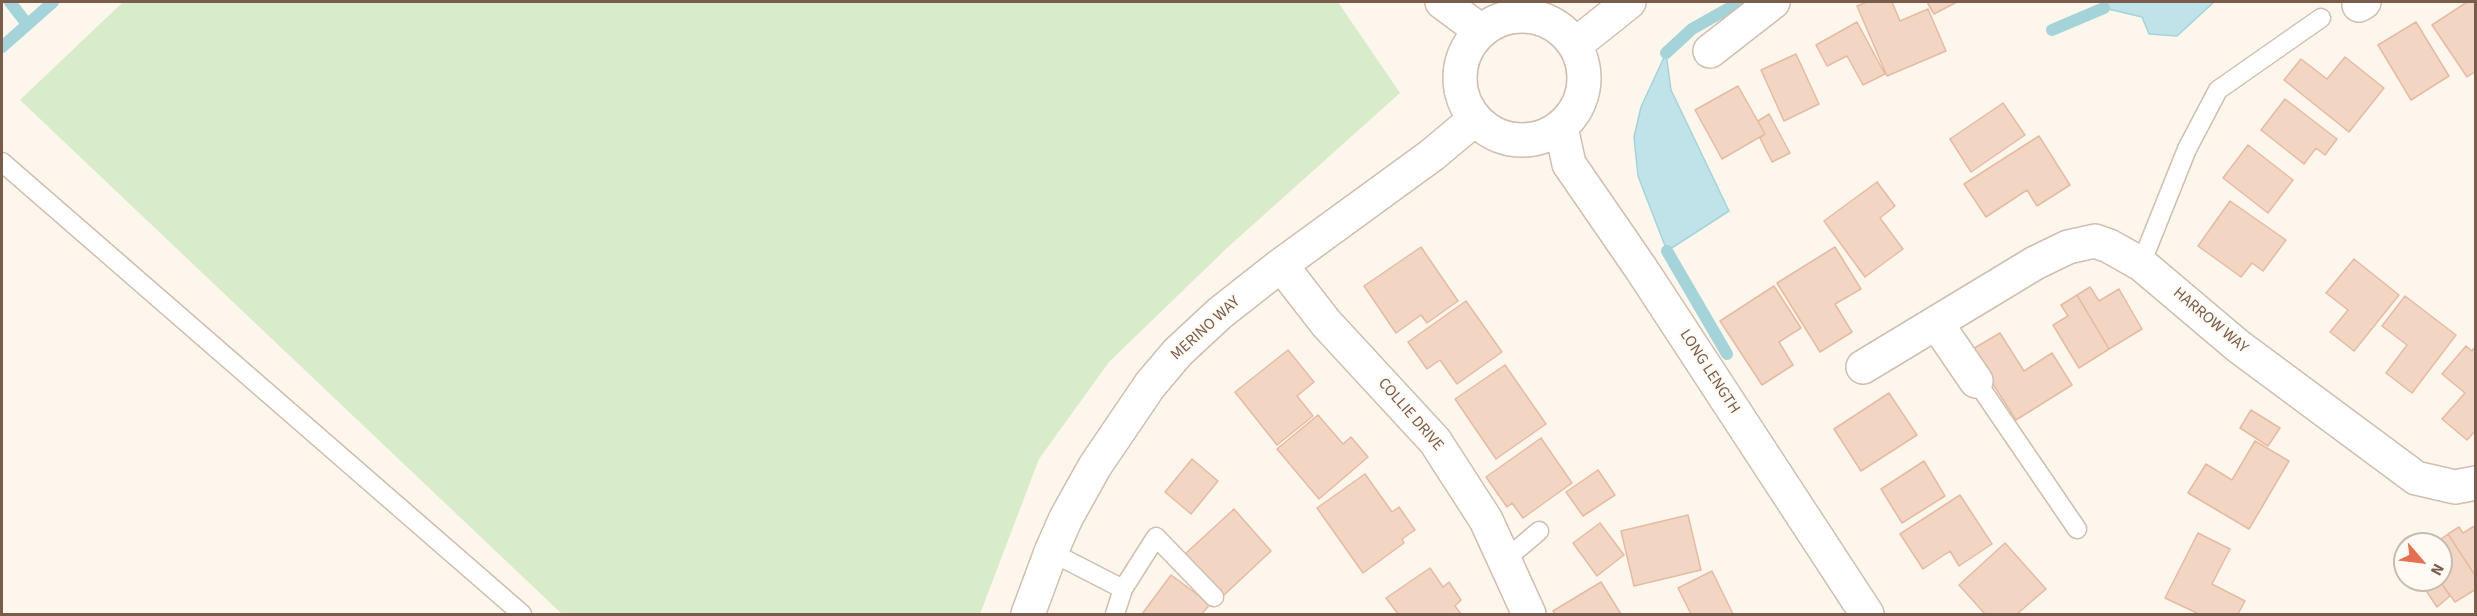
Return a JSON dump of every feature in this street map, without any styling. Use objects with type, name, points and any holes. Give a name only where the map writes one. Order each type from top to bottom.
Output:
[{"type":"street","points":[[1443,2],[1481,31]]},
{"type":"street","points":[[1575,45],[1629,2]]},
{"type":"street","points":[[1710,51],[1773,2]]},
{"type":"street","points":[[1521,16],[1542,19],[1561,29],[1575,45],[1582,61],[1584,79],[1582,97],[1574,114],[1561,127],[1545,136],[1526,141],[1507,139],[1489,132],[1475,119],[1465,103],[1460,84],[1461,64],[1469,46],[1481,31],[1500,20],[1521,16]]},
{"type":"street","name":"MERINO WAY","points":[[1028,615],[1050,552],[1095,466],[1150,385],[1178,352],[1220,313],[1281,265],[1432,155],[1475,119]]},
{"type":"street","name":"LONG LENGTH","points":[[1561,127],[1569,164],[1648,279],[1867,615]]},
{"type":"street","name":"HARROW WAY","points":[[1863,367],[2035,263],[2068,247],[2095,241],[2109,246],[2140,264],[2238,346],[2416,478],[2455,487],[2475,483]]},
{"type":"street","name":"COLLIE DRIVE","points":[[1281,265],[1326,322],[1435,441],[1486,520],[1528,615]]},
{"type":"street","points":[[1937,324],[1976,381]]},
{"type":"lane","points":[[2140,264],[2187,149],[2218,90],[2321,18]]},
{"type":"lane","points":[[2,162],[522,615]]},
{"type":"lane","points":[[1976,381],[2077,529]]},
{"type":"lane","points":[[1505,560],[1539,531]]},
{"type":"lane","points":[[1115,615],[1123,589],[1156,537],[1214,597]]},
{"type":"lane","points":[[1050,552],[1123,589]]},
{"type":"green space","points":[[123,2],[1338,2],[1400,93],[1228,247],[1109,362],[1039,459],[980,614],[562,614],[20,100]]},
{"type":"water","points":[[2107,2],[2214,2],[2177,36],[2149,34],[2142,17],[2104,8]]},
{"type":"water","points":[[1666,53],[1671,90],[1729,211],[1667,251],[1638,176],[1634,137],[1641,107]]},
{"type":"building","points":[[1867,2],[1892,2],[1900,21],[1928,9],[1946,51],[1887,76],[1857,6]]},
{"type":"building","points":[[1927,2],[1957,2],[1934,14]]},
{"type":"building","points":[[2467,2],[2476,4],[2476,71],[2467,77],[2432,25]]},
{"type":"building","points":[[1857,22],[1885,74],[1863,85],[1847,56],[1827,66],[1816,45]]},
{"type":"building","points":[[2416,22],[2449,76],[2411,100],[2378,45]]},
{"type":"building","points":[[1796,54],[1819,104],[1784,121],[1761,70]]},
{"type":"building","points":[[2345,57],[2384,88],[2349,132],[2284,80],[2301,59],[2327,79]]},
{"type":"building","points":[[1738,86],[1765,134],[1722,159],[1695,110]]},
{"type":"building","points":[[2285,99],[2337,139],[2325,155],[2316,148],[2304,164],[2261,130]]},
{"type":"building","points":[[2003,103],[2025,135],[1971,172],[1950,139]]},
{"type":"building","points":[[1769,114],[1790,153],[1772,162],[1760,138],[1765,134],[1758,121]]},
{"type":"building","points":[[2039,136],[2070,185],[2037,206],[2027,190],[1986,217],[1964,184]]},
{"type":"building","points":[[2248,145],[2293,180],[2268,213],[2223,178]]},
{"type":"building","points":[[1877,182],[1895,206],[1880,218],[1903,249],[1865,277],[1824,221]]},
{"type":"building","points":[[2230,201],[2286,240],[2263,271],[2252,263],[2241,277],[2198,246]]},
{"type":"building","points":[[1421,247],[1458,301],[1427,323],[1421,315],[1396,333],[1364,286]]},
{"type":"building","points":[[1835,247],[1861,289],[1835,304],[1852,332],[1820,352],[1777,283]]},
{"type":"building","points":[[2354,259],[2399,295],[2354,351],[2330,332],[2348,310],[2326,293]]},
{"type":"building","points":[[1774,286],[1801,328],[1779,342],[1793,365],[1762,385],[1720,321]]},
{"type":"building","points":[[2090,287],[2099,301],[2119,289],[2142,329],[2109,349],[2077,295]]},
{"type":"building","points":[[2077,295],[2109,349],[2079,368],[2053,325],[2068,316],[2061,305]]},
{"type":"building","points":[[2405,296],[2456,335],[2412,393],[2386,373],[2407,345],[2382,326]]},
{"type":"building","points":[[1466,301],[1502,352],[1457,384],[1440,360],[1427,369],[1408,342]]},
{"type":"building","points":[[2000,333],[2024,371],[2052,353],[2072,385],[2016,420],[1971,350]]},
{"type":"building","points":[[2466,346],[2472,351],[2476,346],[2476,430],[2467,440],[2442,419],[2465,393],[2442,374]]},
{"type":"building","points":[[1288,350],[1314,382],[1297,396],[1313,416],[1277,445],[1235,392]]},
{"type":"building","points":[[1505,365],[1546,424],[1496,459],[1455,399]]},
{"type":"building","points":[[1889,393],[1917,435],[1861,471],[1834,429]]},
{"type":"building","points":[[2251,410],[2280,428],[2268,446],[2240,428]]},
{"type":"building","points":[[1318,415],[1343,444],[1351,437],[1368,457],[1319,499],[1277,449]]},
{"type":"building","points":[[1541,438],[1572,483],[1523,518],[1512,503],[1507,507],[1486,477]]},
{"type":"building","points":[[2255,441],[2289,461],[2249,529],[2188,493],[2206,464],[2232,480]]},
{"type":"building","points":[[1192,459],[1218,481],[1191,514],[1165,492]]},
{"type":"building","points":[[1924,461],[1945,496],[1902,523],[1881,489]]},
{"type":"building","points":[[1598,470],[1615,495],[1583,516],[1566,492]]},
{"type":"building","points":[[1365,474],[1392,512],[1399,507],[1415,530],[1402,539],[1404,543],[1363,573],[1317,508]]},
{"type":"building","points":[[1960,495],[1992,544],[1959,566],[1950,551],[1923,569],[1900,534]]},
{"type":"building","points":[[1234,509],[1271,551],[1222,597],[1184,555]]},
{"type":"building","points":[[1688,515],[1701,570],[1634,586],[1621,531]]},
{"type":"building","points":[[1600,523],[1624,555],[1597,576],[1573,543]]},
{"type":"building","points":[[2476,525],[2476,577],[2453,542],[2453,532],[2451,532],[2459,527],[2463,533]]},
{"type":"building","points":[[2198,533],[2230,549],[2212,584],[2245,601],[2238,614],[2199,614],[2165,598]]},
{"type":"building","points":[[2453,542],[2476,577],[2476,589],[2455,602],[2448,592],[2453,592]]},
{"type":"building","points":[[2005,543],[2046,589],[2017,614],[1985,614],[1959,585]]},
{"type":"building","points":[[1430,568],[1443,587],[1449,582],[1461,600],[1455,606],[1461,614],[1398,614],[1386,598]]},
{"type":"building","points":[[1712,571],[1733,614],[1691,614],[1678,588]]},
{"type":"building","points":[[1171,575],[1210,604],[1202,614],[1142,614]]},
{"type":"building","points":[[1601,582],[1621,614],[1555,614],[1553,611]]},
{"type":"building","points":[[2427,592],[2447,592],[2450,596],[2437,607]]},
{"type":"waterway","points":[[10,2],[27,24]]},
{"type":"waterway","points":[[2,47],[53,2]]},
{"type":"waterway","points":[[1666,53],[1692,29],[1740,2]]},
{"type":"waterway","points":[[2052,30],[2104,8]]},
{"type":"waterway","points":[[1667,251],[1727,354]]}]
